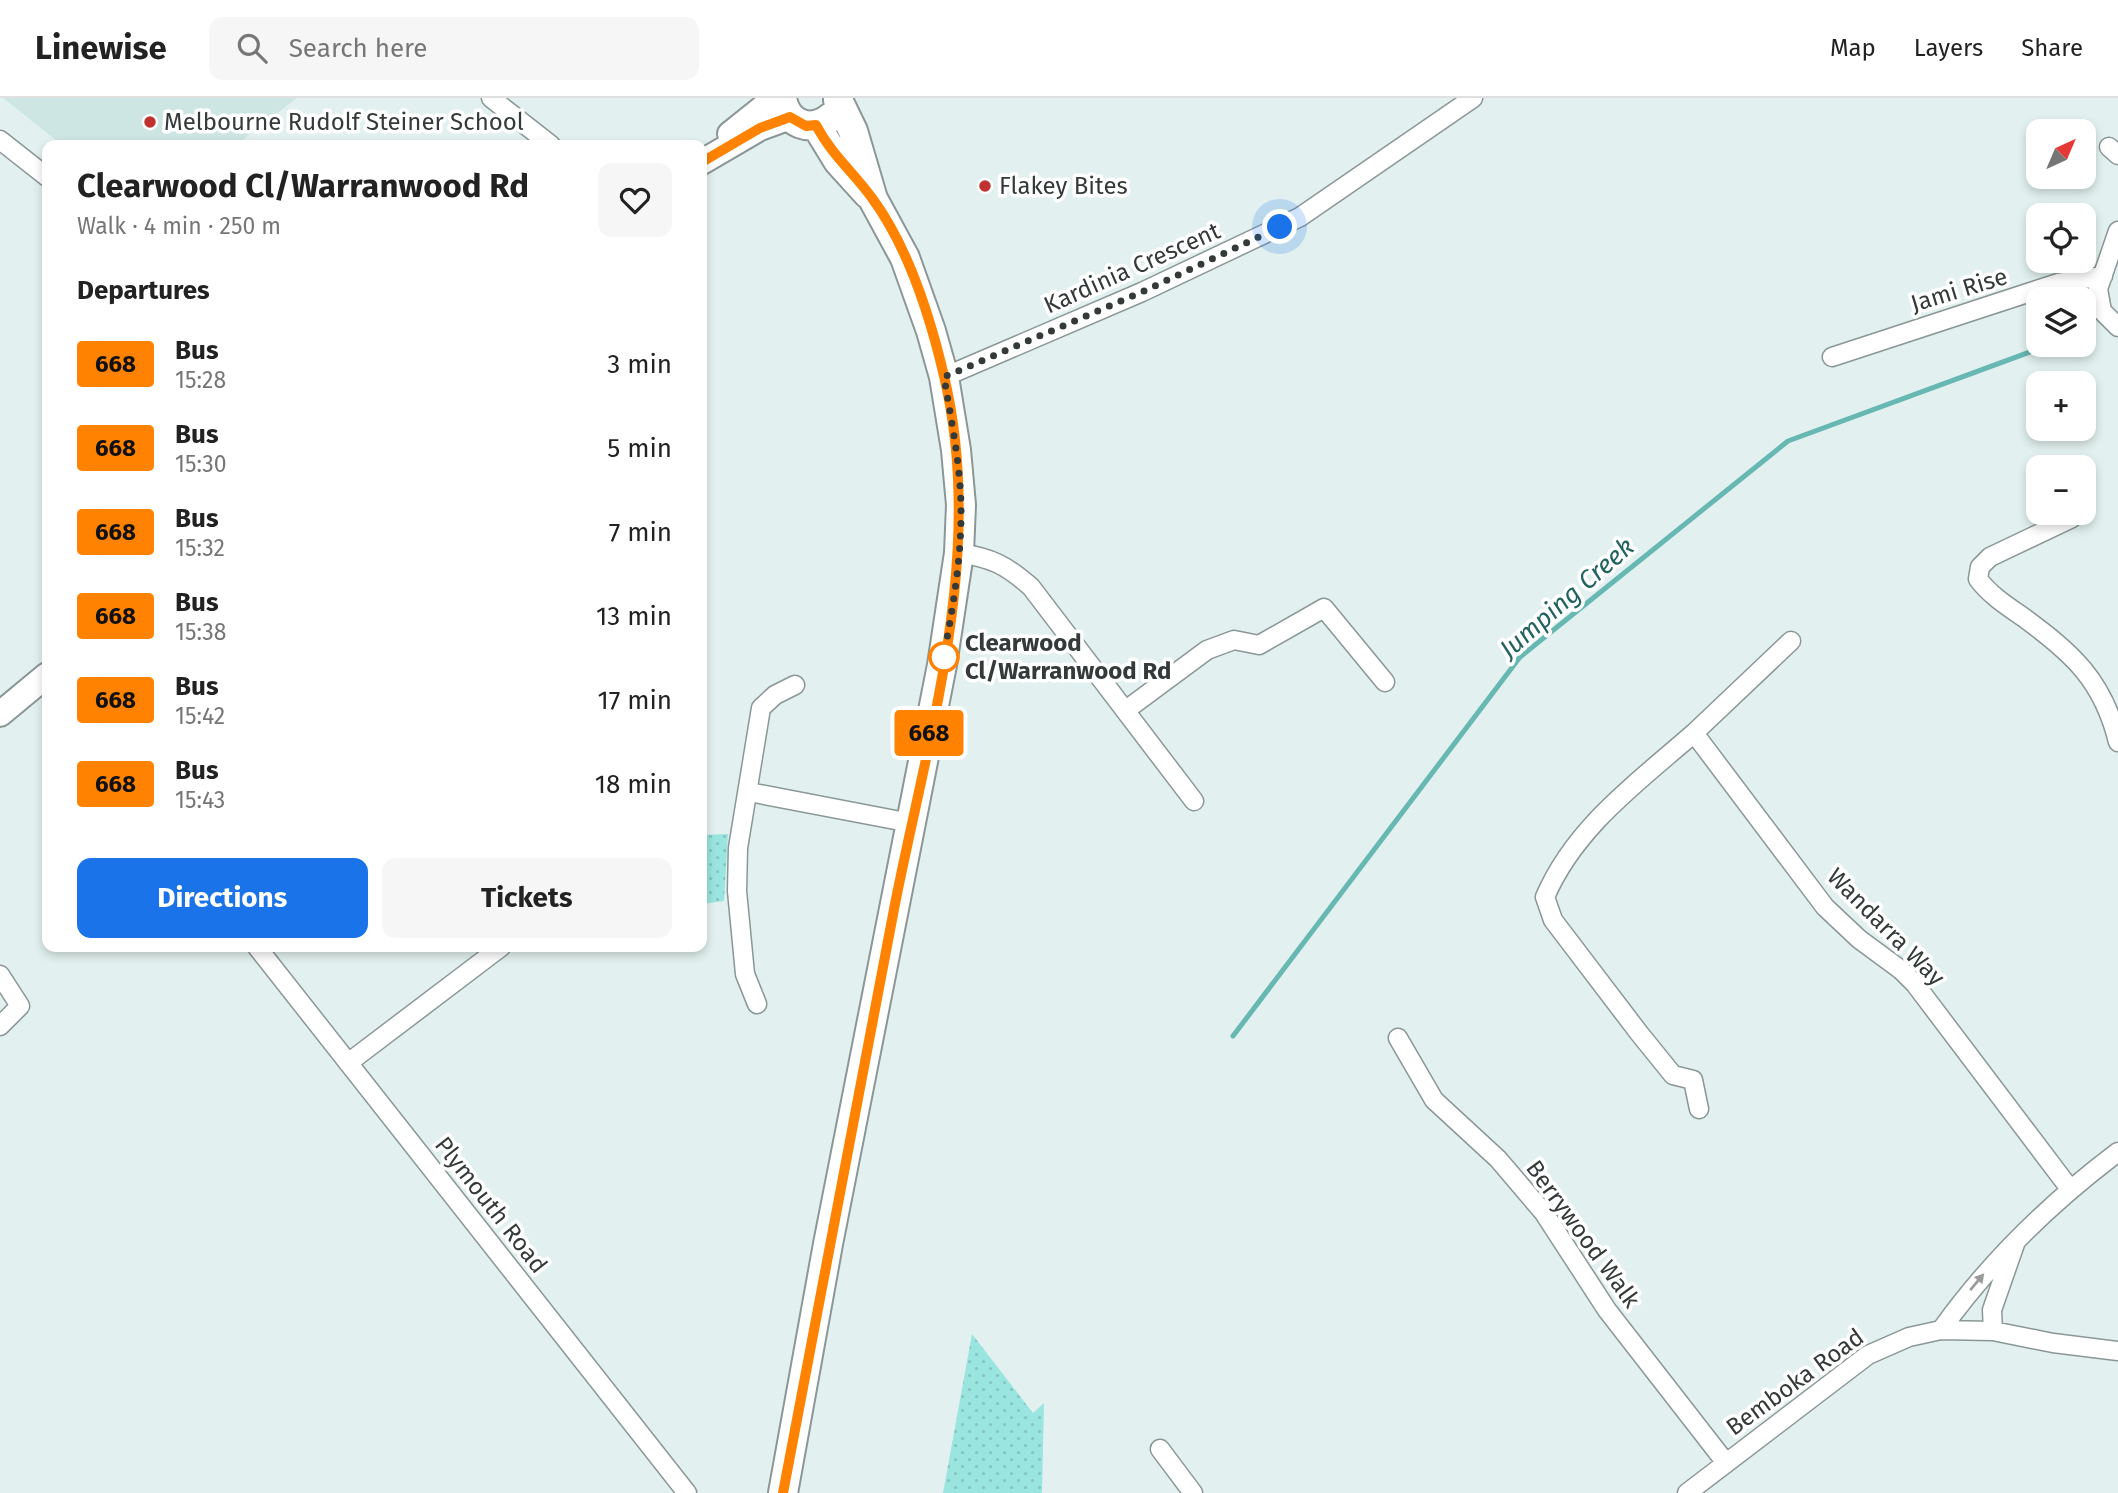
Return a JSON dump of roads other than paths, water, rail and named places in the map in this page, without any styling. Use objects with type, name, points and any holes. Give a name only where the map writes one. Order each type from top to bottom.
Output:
[{"type":"main road","points":[[707,159],[791,110],[831,117],[837,99]]},
{"type":"main road","points":[[783,1493],[828,1244],[944,655],[959,553],[961,505],[957,450],[944,377],[910,270],[873,198],[853,131],[837,99]]},
{"type":"main road","points":[[791,110],[873,198]]},
{"type":"main road","points":[[0,714],[42,679]]},
{"type":"street","points":[[491,98],[545,140]]},
{"type":"street","name":"Kardinia Crescent","points":[[944,377],[1142,292],[1300,217],[1473,98]]},
{"type":"street","points":[[0,140],[42,173]]},
{"type":"street","points":[[2118,231],[2098,289],[2102,311],[2118,327]]},
{"type":"street","name":"Jami Rise","points":[[1832,357],[2058,283],[2103,276]]},
{"type":"street","points":[[2057,525],[1990,557],[1980,567],[1978,579],[2002,602],[2067,649],[2089,675],[2110,711],[2118,742]]},
{"type":"street","points":[[959,553],[988,557],[1011,569],[1031,587],[1194,801]]},
{"type":"street","points":[[1126,710],[1207,650],[1234,640],[1259,645],[1324,608],[1385,682]]},
{"type":"street","points":[[1699,1109],[1693,1080],[1673,1075],[1639,1033],[1553,920],[1545,897],[1555,874],[1591,823],[1694,733],[1791,641]]},
{"type":"street","points":[[757,1004],[745,974],[737,891],[738,848],[761,708],[775,695],[794,685]]},
{"type":"street","name":"Wandarra Way","points":[[1694,733],[1825,907],[1914,984],[2070,1189]]},
{"type":"street","points":[[749,792],[911,823]]},
{"type":"street","name":"Plymouth Road","points":[[261,952],[687,1493]]},
{"type":"street","points":[[348,1063],[494,952]]},
{"type":"street","points":[[0,975],[20,1006],[0,1026]]},
{"type":"street","name":"Berrywood Walk","points":[[1398,1038],[1434,1100],[1497,1158],[1544,1213],[1607,1310],[1726,1463]]},
{"type":"street","points":[[1941,1330],[1974,1284],[2017,1238],[2070,1189],[2118,1152]]},
{"type":"street","points":[[1993,1331],[1992,1310],[2017,1238]]},
{"type":"street","name":"Bemboka Road","points":[[1687,1493],[1868,1355],[1909,1336],[1941,1330],[1993,1331],[2053,1343],[2118,1351]]},
{"type":"street","points":[[1160,1449],[1193,1493]]},
{"type":"waterway","name":"Jumping Creek","points":[[1233,1036],[1520,657],[1788,441],[2026,353]]},
{"type":"place","name":"Melbourne Rudolf Steiner School","points":[[150,122]]},
{"type":"place","name":"Flakey Bites","points":[[985,186]]},
{"type":"place","name":"Clearwood Cl/Warranwood Rd","points":[[944,657]]}]
